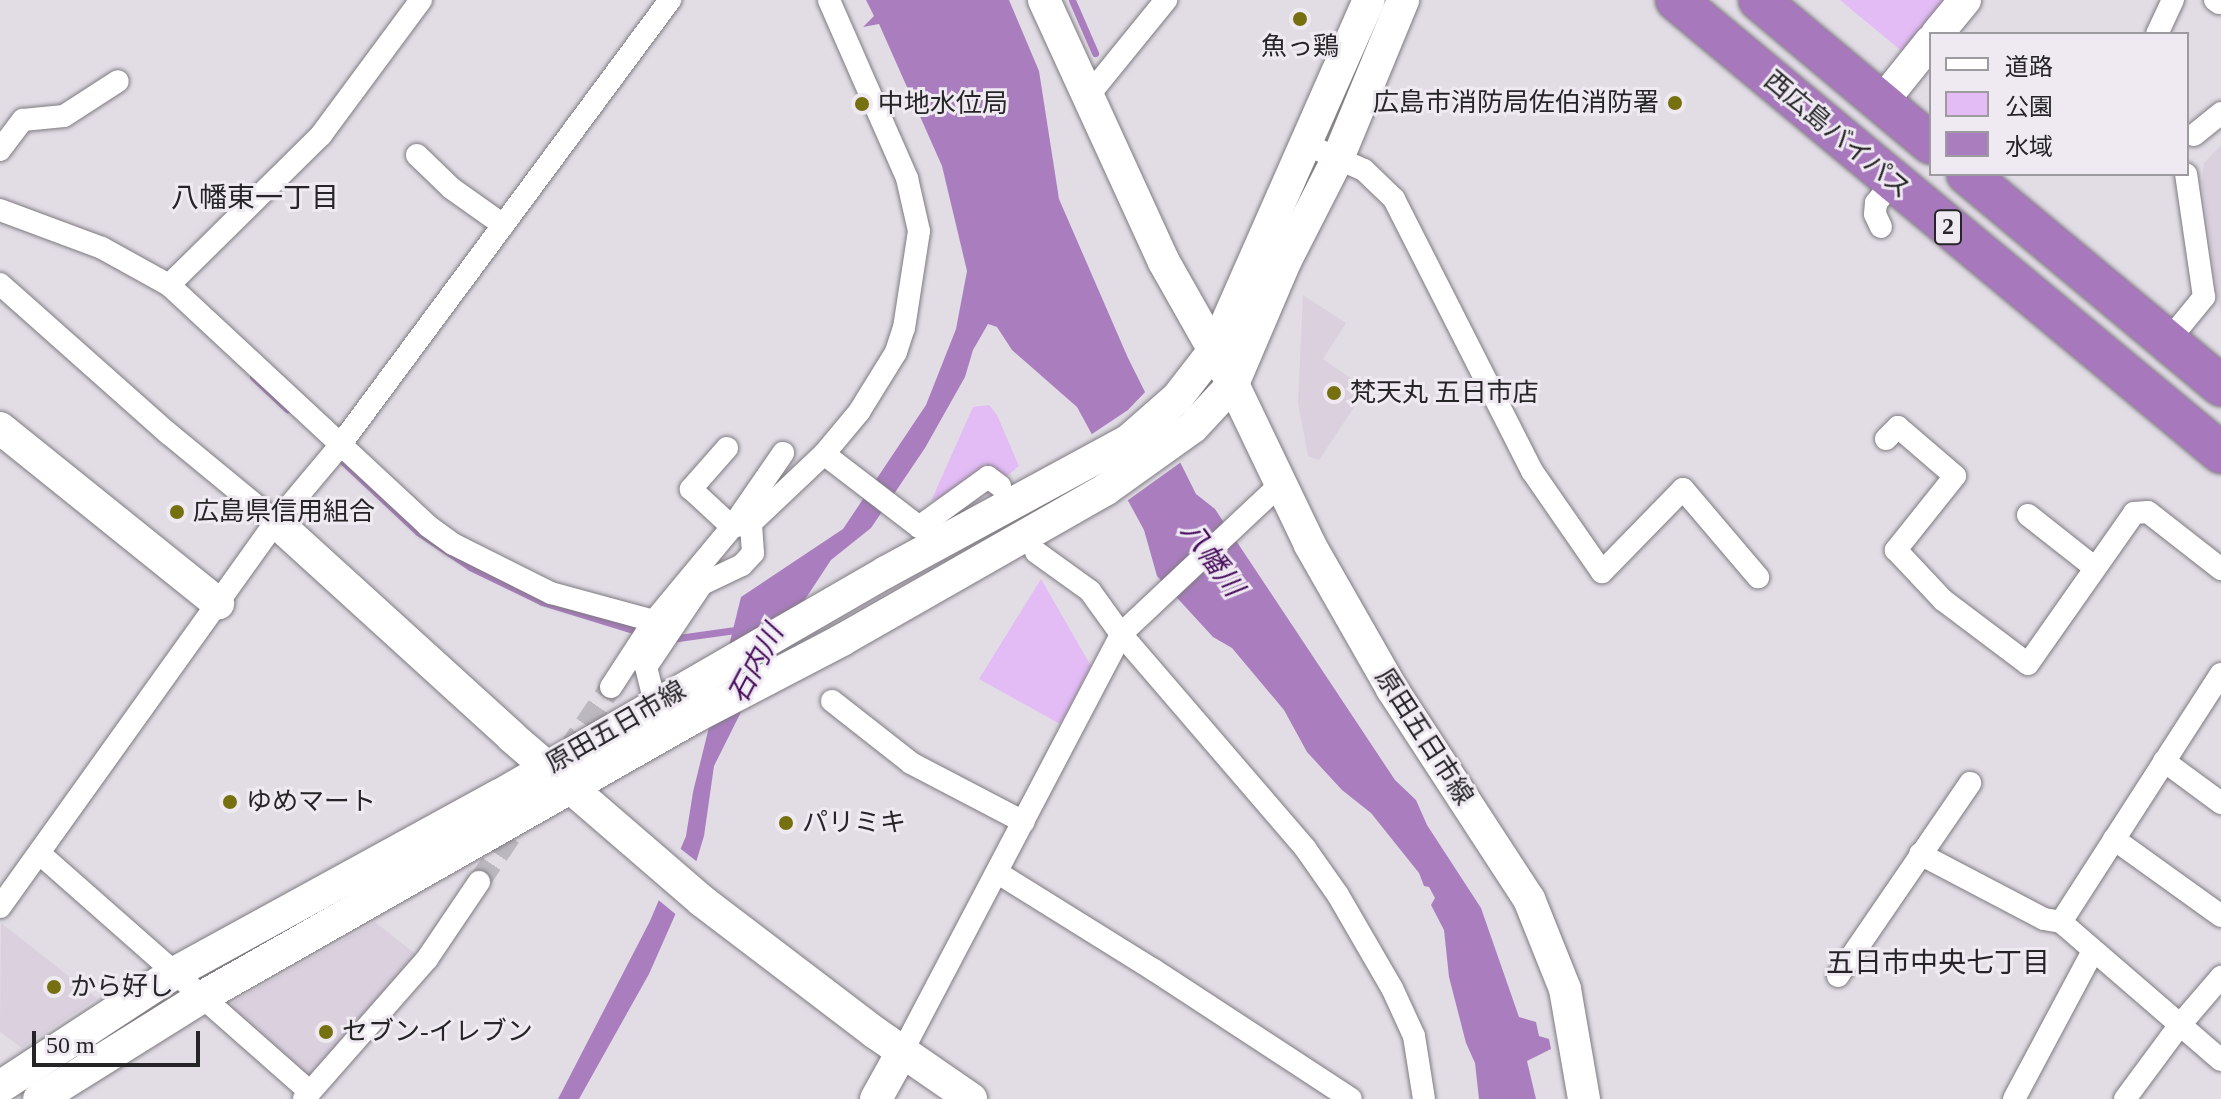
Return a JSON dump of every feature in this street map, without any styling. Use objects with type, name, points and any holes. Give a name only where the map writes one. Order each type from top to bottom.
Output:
[{"type":"highway","name":"西広島バイパス","points":[[1676,0],[2221,453]]},
{"type":"highway","name":"西広島バイパス","points":[[1704,0],[2221,429]]},
{"type":"highway","name":"西広島バイパス","points":[[1759,0],[1929,142]]},
{"type":"highway","points":[[1779,0],[1929,124]]},
{"type":"highway","name":"2","points":[[1969,176],[2221,386]]},
{"type":"highway","points":[[1991,176],[2221,367]]},
{"type":"main road","points":[[1044,0],[1164,262],[1215,349]]},
{"type":"main road","name":"原田五日市線","points":[[0,1087],[176,972],[547,767],[886,572],[1129,440],[1184,390],[1215,349],[1303,143],[1369,0]]},
{"type":"main road","name":"原田五日市線","points":[[39,1099],[204,996],[693,718],[842,640],[1149,462],[1199,420],[1233,384],[1286,260],[1338,158],[1403,0]]},
{"type":"main road","points":[[1939,32],[1965,0]]},
{"type":"main road","points":[[1890,92],[1929,43]]},
{"type":"main road","name":"原田五日市線","points":[[1215,349],[1233,384],[1274,490],[1353,625],[1529,899],[1565,989],[1584,1099]]},
{"type":"main road","points":[[0,428],[218,603]]},
{"type":"main road","points":[[276,522],[547,767],[702,901],[902,1052],[971,1099]]},
{"type":"main road","points":[[876,1099],[902,1052]]},
{"type":"street","points":[[169,285],[321,135],[421,0]]},
{"type":"street","points":[[0,907],[276,522],[336,450],[670,0]]},
{"type":"street","points":[[742,525],[831,460],[896,352],[911,300],[919,231],[903,167],[829,0]]},
{"type":"street","points":[[1088,96],[1166,0]]},
{"type":"street","points":[[2158,32],[2173,0]]},
{"type":"street","points":[[0,150],[23,120],[64,116],[118,81]]},
{"type":"street","points":[[2189,138],[2221,113]]},
{"type":"street","points":[[1303,143],[1364,170],[1394,199],[1532,471],[1602,572],[1683,489],[1758,577]]},
{"type":"street","points":[[417,155],[451,188],[503,225]]},
{"type":"street","points":[[2177,330],[2204,297],[2186,176]]},
{"type":"street","points":[[1881,227],[1875,214],[1876,203],[1893,182]]},
{"type":"street","points":[[0,210],[102,248],[169,285],[336,450],[453,544],[551,593],[656,633]]},
{"type":"street","points":[[0,284],[168,433],[276,522]]},
{"type":"street","points":[[1886,439],[1898,427],[1955,476],[1896,550],[1943,600],[2028,664],[2134,513],[2148,512],[2221,569]]},
{"type":"street","points":[[655,703],[646,667],[656,633],[702,584],[742,565],[753,553],[742,525],[691,489],[727,448]]},
{"type":"street","points":[[611,687],[742,525],[783,453]]},
{"type":"street","points":[[831,460],[919,527],[988,477],[1000,486]]},
{"type":"street","points":[[902,1052],[1121,634],[1274,490]]},
{"type":"street","points":[[2028,515],[2095,568]]},
{"type":"street","points":[[1036,552],[1090,591],[1121,634],[1305,848],[1338,895],[1392,988],[1414,1036],[1424,1099]]},
{"type":"street","points":[[2061,922],[2164,761],[2219,682]]},
{"type":"street","points":[[832,701],[911,763],[1024,822]]},
{"type":"street","points":[[2164,761],[2221,803]]},
{"type":"street","points":[[1838,976],[1970,783]]},
{"type":"street","points":[[2114,839],[2221,916]]},
{"type":"street","points":[[39,853],[204,996],[307,1095],[427,959],[479,882]]},
{"type":"street","points":[[1920,854],[2044,919],[2061,922],[2221,1060]]},
{"type":"street","points":[[998,873],[1180,986],[1351,1099]]},
{"type":"street","points":[[2014,1099],[2093,951]]},
{"type":"street","points":[[2125,1099],[2179,1026],[2221,977]]},
{"type":"shaded area","points":[[2221,145],[2221,318],[2202,183],[2204,163]]},
{"type":"shaded area","points":[[1303,295],[1346,323],[1323,359],[1366,389],[1319,460],[1308,456],[1298,403]]},
{"type":"shaded area","points":[[375,922],[418,956],[312,1074],[302,1074],[230,1010],[233,1002]]},
{"type":"shaded area","points":[[1,923],[97,998],[22,1048],[0,1032]]},
{"type":"green space","points":[[1840,0],[1957,0],[1910,58]]},
{"type":"green space","points":[[989,405],[997,415],[1019,466],[1005,478],[985,464],[946,496],[931,501],[973,407]]},
{"type":"green space","points":[[1041,579],[1091,666],[1060,724],[979,679]]},
{"type":"water","points":[[866,0],[1009,0],[1039,71],[1059,199],[1128,358],[1196,494],[1215,509],[1395,780],[1416,800],[1427,825],[1481,908],[1519,1017],[1536,1022],[1539,1036],[1549,1039],[1551,1049],[1527,1061],[1536,1099],[1479,1099],[1475,1063],[1466,1043],[1449,977],[1444,930],[1431,905],[1435,898],[1429,887],[1424,886],[1419,873],[1371,813],[1342,790],[1307,752],[1284,710],[1232,648],[1213,637],[1157,576],[1144,530],[1077,407],[1012,350],[997,327],[988,324],[973,350],[965,377],[925,448],[871,528],[831,560],[773,648],[714,766],[704,836],[691,879],[649,974],[579,1099],[558,1099],[650,921],[686,836],[693,792],[741,597],[843,529],[926,405],[956,329],[967,271],[942,166],[879,24],[863,27],[874,16]]},
{"type":"pier","points":[[1148,389],[1184,460],[1124,503],[1089,436],[1128,410]]},
{"type":"pier","points":[[677,846],[700,864],[679,917],[656,898]]},
{"type":"waterway","points":[[1072,0],[1095,53]]},
{"type":"waterway","points":[[253,377],[287,409]]},
{"type":"waterway","points":[[340,459],[418,532],[470,567],[542,602],[643,633]]},
{"type":"waterway","name":"石内川","points":[[671,639],[742,629]]},
{"type":"tunnel","points":[[567,752],[611,687]]},
{"type":"tunnel","points":[[479,882],[521,820]]},
{"type":"place","name":"魚っ鶏","points":[[1300,19]]},
{"type":"place","name":"広島市消防局佐伯消防署","points":[[1675,103]]},
{"type":"place","name":"中地水位局","points":[[862,104]]},
{"type":"place","name":"梵天丸 五日市店","points":[[1334,393]]},
{"type":"place","name":"広島県信用組合","points":[[177,512]]},
{"type":"place","name":"ゆめマート","points":[[230,802]]},
{"type":"place","name":"パリミキ","points":[[786,823]]},
{"type":"place","name":"から好し","points":[[54,987]]},
{"type":"place","name":"セブン-イレブン","points":[[326,1032]]},
{"type":"district","name":"八幡東一丁目","points":[[255,198]]},
{"type":"district","name":"五日市中央七丁目","points":[[1938,963]]},
{"type":"water label","name":"八幡川","points":[[1212,559]]}]
